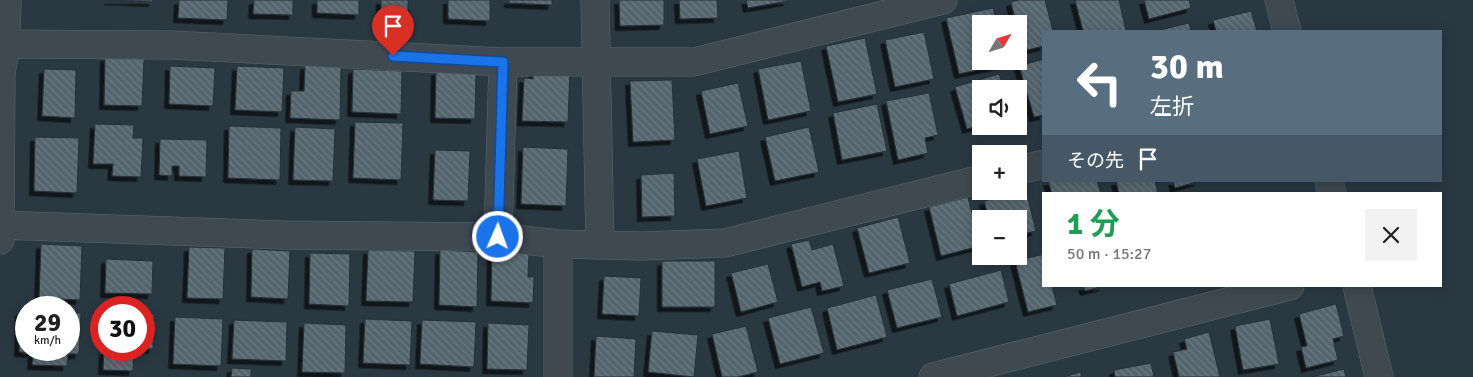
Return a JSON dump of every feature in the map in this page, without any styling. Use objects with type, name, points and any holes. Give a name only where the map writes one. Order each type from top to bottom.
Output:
[{"type":"street","points":[[0,240],[1,73],[7,0]]},
{"type":"street","points":[[595,0],[600,245]]},
{"type":"street","points":[[3,44],[171,45],[503,62],[694,62],[943,0]]},
{"type":"street","points":[[1279,0],[1287,30]]},
{"type":"street","points":[[498,237],[503,62]]},
{"type":"street","points":[[1027,168],[1042,164]]},
{"type":"street","points":[[0,226],[282,235],[498,237],[558,244],[641,246],[725,244],[972,181]]},
{"type":"street","points":[[558,244],[558,377]]},
{"type":"street","points":[[933,377],[1286,287]]},
{"type":"street","points":[[1357,287],[1379,377]]},
{"type":"building","points":[[109,0],[153,0],[153,2]]},
{"type":"building","points":[[179,0],[228,0],[227,20],[178,18]]},
{"type":"building","points":[[254,0],[293,0],[293,15],[253,14]]},
{"type":"building","points":[[317,0],[359,0],[359,15],[317,13]]},
{"type":"building","points":[[381,0],[408,0],[408,13],[381,12]]},
{"type":"building","points":[[448,0],[490,0],[490,21],[448,19]]},
{"type":"building","points":[[509,0],[552,0],[552,5],[509,3]]},
{"type":"building","points":[[619,0],[664,0],[664,25],[620,26]]},
{"type":"building","points":[[679,0],[717,0],[718,18],[680,19]]},
{"type":"building","points":[[746,0],[788,0],[788,1],[748,8]]},
{"type":"building","points":[[1019,0],[1045,0],[1053,30],[1042,30],[1042,46],[1028,50],[1028,15],[1014,15],[1011,2]]},
{"type":"building","points":[[1075,0],[1119,0],[1126,30],[1083,30]]},
{"type":"building","points":[[1144,0],[1189,0],[1191,8],[1149,19]]},
{"type":"building","points":[[993,8],[995,15],[972,15],[972,70],[978,70],[959,74],[946,18]]},
{"type":"building","points":[[1251,11],[1257,30],[1216,30],[1213,20]]},
{"type":"building","points":[[1189,23],[1191,30],[1160,30]]},
{"type":"building","points":[[924,32],[934,79],[895,87],[885,40]]},
{"type":"building","points":[[865,38],[877,94],[838,102],[826,46]]},
{"type":"building","points":[[105,57],[144,59],[142,106],[104,105]]},
{"type":"building","points":[[1042,60],[1042,115],[1034,117],[1027,93],[1027,80],[1023,80],[1020,70],[1028,70],[1028,63]]},
{"type":"building","points":[[801,61],[811,111],[768,120],[758,69]]},
{"type":"building","points":[[305,65],[341,66],[340,120],[290,118],[291,91],[304,91]]},
{"type":"building","points":[[170,66],[215,68],[213,106],[169,104]]},
{"type":"building","points":[[237,66],[284,68],[282,112],[235,110]]},
{"type":"building","points":[[534,67],[570,68],[568,122],[522,121],[524,78],[533,79]]},
{"type":"building","points":[[44,69],[76,70],[75,118],[42,116]]},
{"type":"building","points":[[353,69],[402,71],[401,114],[352,112]]},
{"type":"building","points":[[436,71],[476,73],[475,119],[435,118]]},
{"type":"building","points":[[999,74],[1001,80],[979,80]]},
{"type":"building","points":[[672,80],[675,140],[633,142],[630,81]]},
{"type":"building","points":[[972,82],[972,128],[967,129],[955,87]]},
{"type":"building","points":[[738,83],[748,126],[710,134],[701,91]]},
{"type":"building","points":[[929,93],[938,135],[925,138],[928,153],[898,160],[886,101]]},
{"type":"building","points":[[877,104],[887,151],[842,160],[833,113]]},
{"type":"building","points":[[355,122],[403,123],[401,180],[353,178]]},
{"type":"building","points":[[95,124],[134,125],[133,138],[143,138],[141,177],[112,176],[113,164],[93,164]]},
{"type":"building","points":[[229,126],[281,128],[280,180],[228,178]]},
{"type":"building","points":[[295,127],[335,129],[333,181],[293,180]]},
{"type":"building","points":[[809,127],[819,172],[775,181],[765,137]]},
{"type":"building","points":[[35,137],[79,138],[77,193],[34,191]]},
{"type":"building","points":[[160,139],[207,140],[206,177],[179,176],[179,166],[172,166],[172,176],[159,175]]},
{"type":"building","points":[[523,147],[568,149],[566,206],[521,204]]},
{"type":"building","points":[[435,150],[470,151],[468,201],[433,200]]},
{"type":"building","points":[[739,151],[747,198],[706,206],[697,159]]},
{"type":"building","points":[[674,173],[675,216],[642,217],[641,175]]},
{"type":"building","points":[[1048,182],[1097,182],[1100,192],[1051,192]]},
{"type":"building","points":[[1116,182],[1155,182],[1158,192],[1119,192]]},
{"type":"building","points":[[1173,182],[1196,182],[1175,188]]},
{"type":"building","points":[[1027,195],[1036,231],[1027,233],[1027,210],[986,210],[984,201],[1027,200]]},
{"type":"building","points":[[968,197],[972,213],[972,248],[941,256],[929,207]]},
{"type":"building","points":[[898,217],[910,263],[869,273],[857,228]]},
{"type":"building","points":[[809,240],[812,250],[833,244],[844,286],[822,291],[820,282],[802,287],[791,244]]},
{"type":"building","points":[[41,244],[82,246],[80,300],[80,296],[39,296]]},
{"type":"building","points":[[189,247],[225,248],[223,299],[187,298]]},
{"type":"building","points":[[252,249],[290,251],[288,299],[251,297]]},
{"type":"building","points":[[368,250],[415,251],[413,302],[366,301]]},
{"type":"building","points":[[440,250],[478,252],[477,307],[439,305]]},
{"type":"building","points":[[492,251],[529,253],[528,277],[534,277],[533,303],[491,301]]},
{"type":"building","points":[[310,253],[350,254],[349,306],[309,304]]},
{"type":"building","points":[[1042,254],[1042,287],[1052,287],[1057,305],[1028,312],[1016,265],[1027,265],[1027,258]]},
{"type":"building","points":[[106,259],[153,261],[152,294],[105,293]]},
{"type":"building","points":[[662,261],[715,261],[715,307],[662,307]]},
{"type":"building","points":[[768,264],[778,302],[741,312],[731,273]]},
{"type":"building","points":[[1001,270],[1009,302],[957,316],[949,284]]},
{"type":"building","points":[[604,276],[641,278],[639,316],[602,314]]},
{"type":"building","points":[[932,279],[942,317],[897,328],[887,290]]},
{"type":"building","points":[[1083,287],[1100,287],[1085,291]]},
{"type":"building","points":[[876,295],[887,337],[837,350],[827,308]]},
{"type":"building","points":[[1336,304],[1344,336],[1333,339],[1338,360],[1306,368],[1301,347],[1307,346],[1299,314]]},
{"type":"building","points":[[811,307],[824,353],[780,364],[768,318]]},
{"type":"building","points":[[175,317],[223,319],[221,366],[173,364]]},
{"type":"building","points":[[365,319],[412,321],[410,365],[363,363]]},
{"type":"building","points":[[1270,319],[1279,364],[1243,370],[1235,326]]},
{"type":"building","points":[[234,320],[287,322],[286,361],[232,359]]},
{"type":"building","points":[[422,320],[476,322],[474,367],[420,364]]},
{"type":"building","points":[[304,323],[346,325],[345,373],[302,372]]},
{"type":"building","points":[[488,323],[529,325],[527,370],[487,369]]},
{"type":"building","points":[[746,326],[758,372],[738,377],[722,377],[712,334]]},
{"type":"building","points":[[652,331],[698,335],[694,377],[648,372]]},
{"type":"building","points":[[1209,332],[1220,377],[1179,377],[1173,352],[1187,349],[1184,339]]},
{"type":"building","points":[[596,336],[636,339],[634,377],[594,377]]},
{"type":"building","points":[[32,361],[67,361],[67,366],[32,365]]},
{"type":"building","points":[[103,361],[133,361],[133,371],[103,370]]},
{"type":"building","points":[[1151,363],[1154,377],[1115,377],[1114,370]]},
{"type":"building","points":[[232,368],[251,369],[251,377],[231,377]]},
{"type":"building","points":[[1344,369],[1346,377],[1312,377]]},
{"type":"building","points":[[1081,372],[1081,377],[1063,377]]},
{"type":"route","points":[[393,56],[503,62],[498,237]]}]
